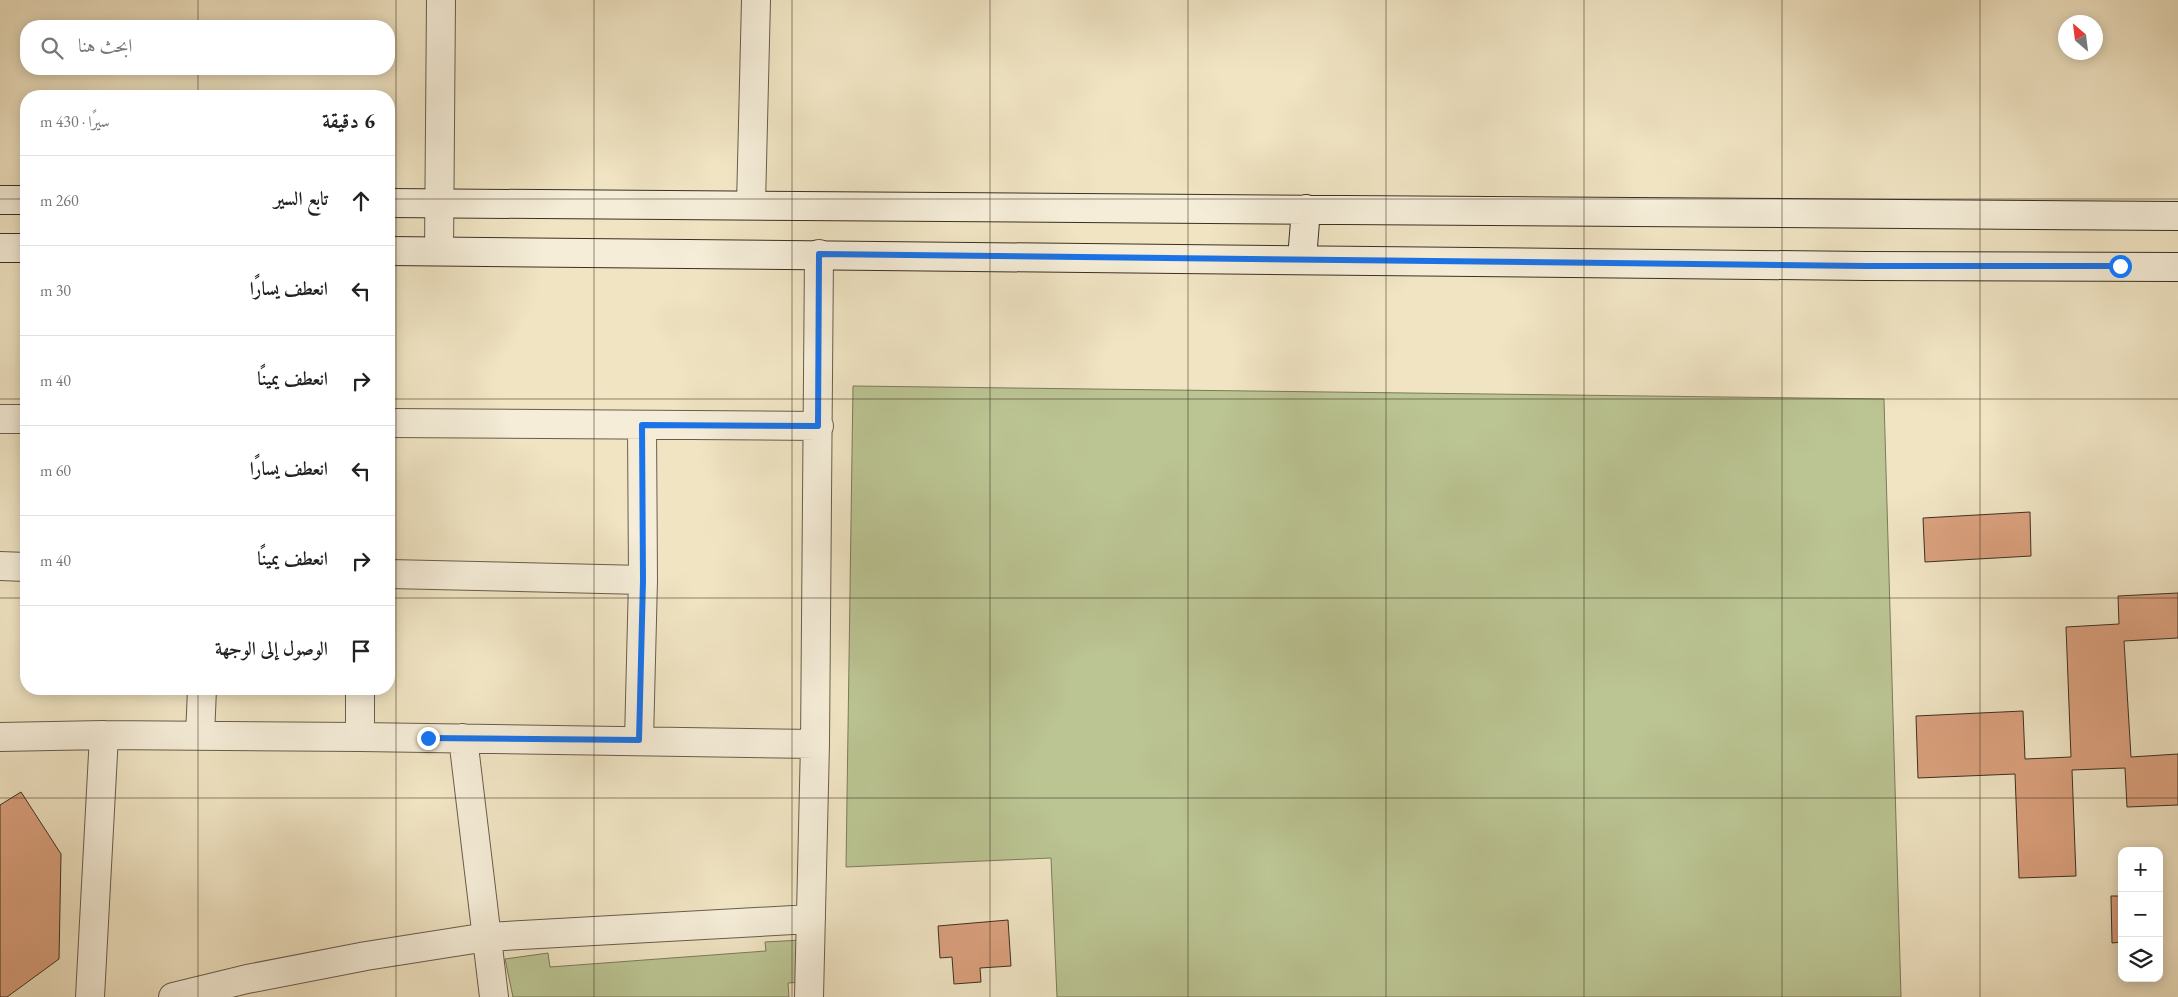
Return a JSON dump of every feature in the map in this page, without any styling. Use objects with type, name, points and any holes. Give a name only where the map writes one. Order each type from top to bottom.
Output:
[{"type":"street","points":[[439,251],[441,0]]},
{"type":"street","points":[[751,205],[756,0]]},
{"type":"street","points":[[0,200],[20,200]]},
{"type":"street","points":[[395,202],[2178,216]]},
{"type":"street","points":[[1302,259],[1306,209]]},
{"type":"street","points":[[0,248],[20,248]]},
{"type":"street","points":[[395,251],[1866,266],[2178,267]]},
{"type":"street","points":[[809,997],[815,744],[819,254]]},
{"type":"street","points":[[0,419],[20,419]]},
{"type":"street","points":[[395,423],[818,426]]},
{"type":"street","points":[[639,740],[643,580],[642,425]]},
{"type":"street","points":[[0,566],[20,567]]},
{"type":"street","points":[[395,574],[643,580]]},
{"type":"street","points":[[200,736],[202,695]]},
{"type":"street","points":[[360,695],[360,737]]},
{"type":"street","points":[[0,737],[104,735],[360,737],[815,744]]},
{"type":"street","points":[[90,997],[104,735]]},
{"type":"street","points":[[463,738],[494,997]]},
{"type":"street","points":[[173,997],[248,979],[487,937],[810,919]]},
{"type":"green space","points":[[853,386],[1884,399],[1901,997],[1057,997],[1051,858],[846,867]]},
{"type":"green space","points":[[802,940],[803,982],[788,983],[789,997],[513,997],[505,959],[548,953],[550,967],[766,951],[765,942]]},
{"type":"building","points":[[2030,512],[2031,556],[1925,562],[1923,518]]},
{"type":"building","points":[[2178,593],[2178,638],[2124,641],[2131,757],[2178,754],[2178,805],[2127,807],[2125,768],[2072,770],[2076,876],[2019,878],[2015,774],[1918,778],[1916,716],[2023,711],[2025,759],[2071,757],[2066,627],[2119,624],[2118,596]]},
{"type":"building","points":[[21,792],[61,854],[59,959],[7,997],[0,997],[0,805]]},
{"type":"building","points":[[2111,896],[2118,896],[2118,942],[2112,943]]},
{"type":"building","points":[[1008,920],[1011,966],[980,968],[981,982],[954,984],[952,957],[940,958],[938,926]]},
{"type":"route","points":[[428,738],[639,740],[643,580],[642,425],[818,426],[819,254],[1866,266],[2120,266]]}]
